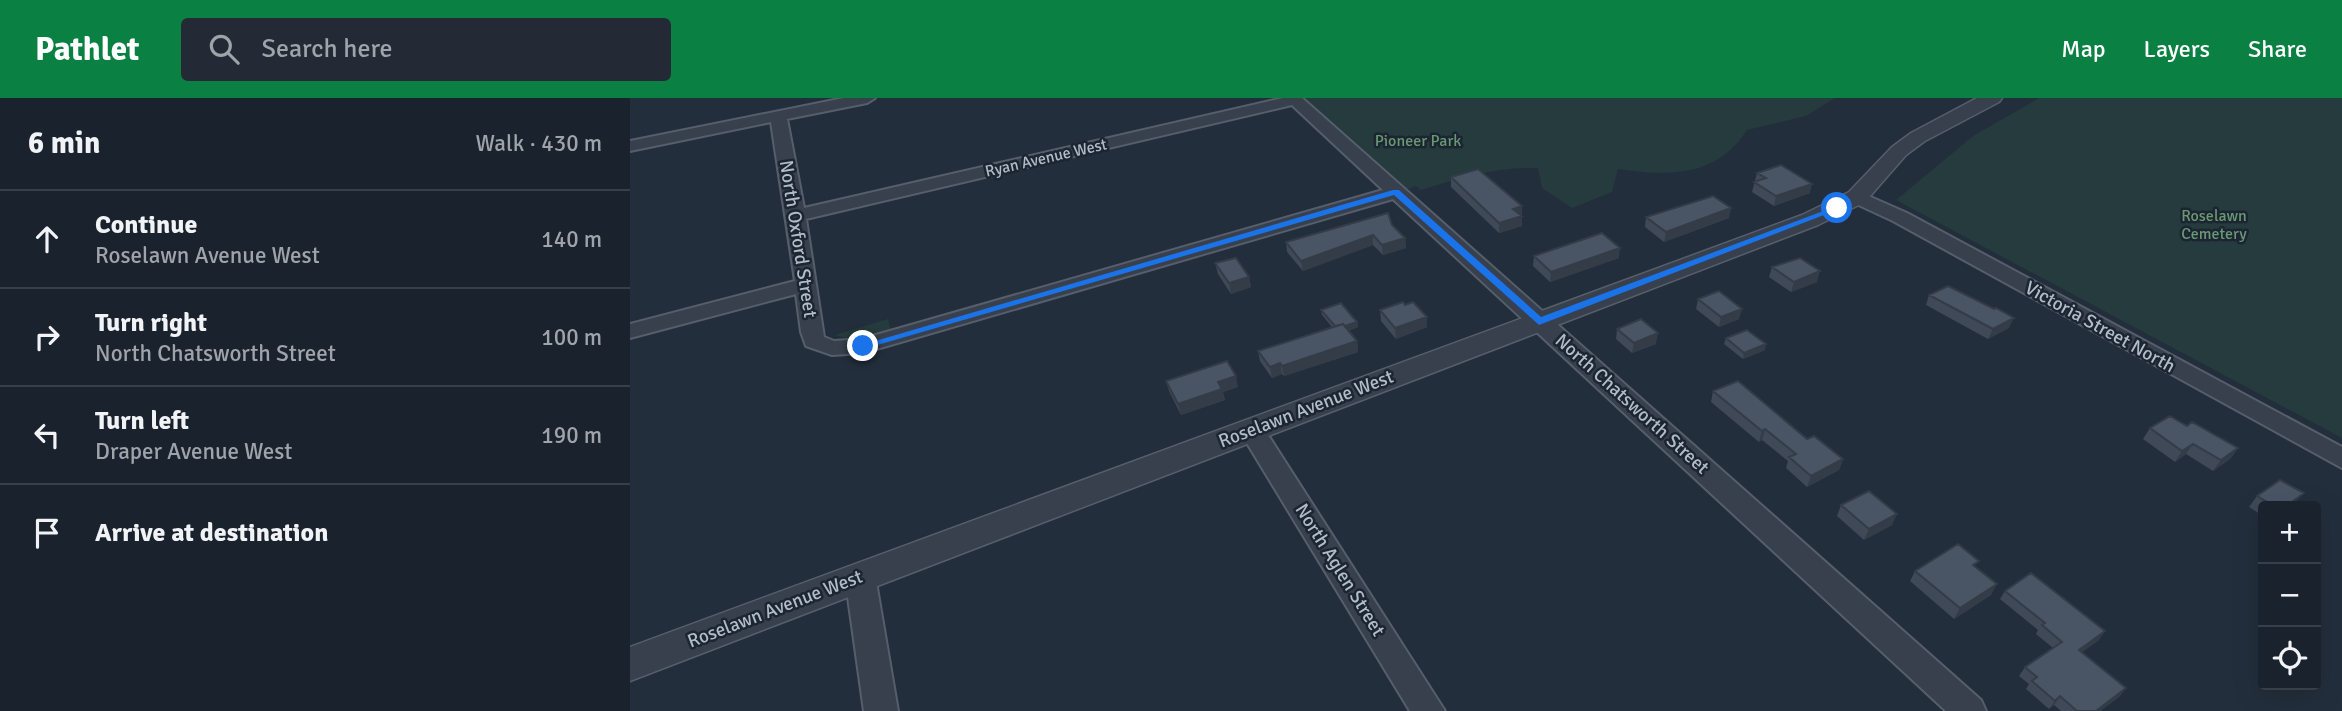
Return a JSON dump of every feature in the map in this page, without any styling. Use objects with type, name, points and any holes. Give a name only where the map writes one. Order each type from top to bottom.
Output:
[{"type":"street","points":[[630,146],[867,98]]},
{"type":"street","name":"Roselawn Avenue West","points":[[630,664],[1810,220],[1857,197],[1899,151],[1957,115],[1992,98]]},
{"type":"street","name":"North Chatsworth Street","points":[[1294,99],[1969,711]]},
{"type":"street","name":"Ryan Avenue West","points":[[796,215],[1294,99]]},
{"type":"street","name":"North Oxford Street","points":[[778,116],[796,215],[814,341],[832,348],[863,346],[1396,192]]},
{"type":"street","name":"Victoria Street North","points":[[1857,197],[1900,217],[2342,459]]},
{"type":"street","points":[[630,331],[805,285]]},
{"type":"street","name":"North Aglen Street","points":[[1252,429],[1427,711]]},
{"type":"street","points":[[860,576],[881,711]]},
{"type":"green space","name":"Pioneer Park","points":[[1301,98],[1835,98],[1806,116],[1747,130],[1721,157],[1706,165],[1673,173],[1618,169],[1612,192],[1572,208],[1542,188],[1538,168],[1493,171],[1421,190],[1416,186],[1405,190]]},
{"type":"green space","name":"Roselawn Cemetery","points":[[2039,98],[2342,98],[2342,438],[1896,200],[1973,136]]},
{"type":"green space","points":[[888,319],[891,332],[856,338],[835,335]]},
{"type":"building","points":[[1781,165],[1812,184],[1776,196],[1754,182],[1766,178],[1757,173]]},
{"type":"building","points":[[1478,169],[1522,206],[1513,209],[1522,216],[1499,223],[1451,177]]},
{"type":"building","points":[[1713,196],[1731,208],[1666,232],[1646,217]]},
{"type":"building","points":[[1388,213],[1392,225],[1405,238],[1382,245],[1373,235],[1301,261],[1286,242]]},
{"type":"building","points":[[1602,233],[1620,248],[1551,272],[1534,256]]},
{"type":"building","points":[[1236,258],[1249,277],[1229,283],[1215,263]]},
{"type":"building","points":[[1800,258],[1820,271],[1794,282],[1772,267]]},
{"type":"building","points":[[1948,286],[2014,318],[1993,329],[1929,295]]},
{"type":"building","points":[[1719,291],[1742,309],[1721,317],[1698,299]]},
{"type":"building","points":[[1403,302],[1405,305],[1413,302],[1427,317],[1395,328],[1380,310]]},
{"type":"building","points":[[1341,303],[1357,322],[1335,326],[1321,310]]},
{"type":"building","points":[[1641,319],[1658,333],[1634,343],[1617,329]]},
{"type":"building","points":[[1343,324],[1357,341],[1282,366],[1280,363],[1270,367],[1258,351]]},
{"type":"building","points":[[1747,330],[1766,344],[1744,353],[1726,338]]},
{"type":"building","points":[[1227,361],[1236,376],[1218,382],[1222,389],[1178,404],[1166,381]]},
{"type":"building","points":[[1738,381],[1807,439],[1814,436],[1843,459],[1811,476],[1789,457],[1796,454],[1765,429],[1762,431],[1713,391]]},
{"type":"building","points":[[2170,416],[2187,426],[2192,422],[2238,448],[2221,460],[2193,444],[2182,451],[2150,428]]},
{"type":"building","points":[[2280,480],[2304,493],[2294,501],[2266,501],[2257,496]]},
{"type":"building","points":[[1869,491],[1897,514],[1869,529],[1841,505]]},
{"type":"building","points":[[1958,544],[1979,561],[1973,565],[1997,584],[1960,608],[1915,571]]},
{"type":"building","points":[[2031,573],[2105,631],[2079,650],[2126,688],[2096,711],[2077,711],[2060,696],[2055,701],[2032,681],[2037,677],[2025,667],[2062,642],[2042,625],[2045,623],[2005,591]]},
{"type":"route","points":[[863,346],[1396,192],[1539,321],[1837,208]]}]
